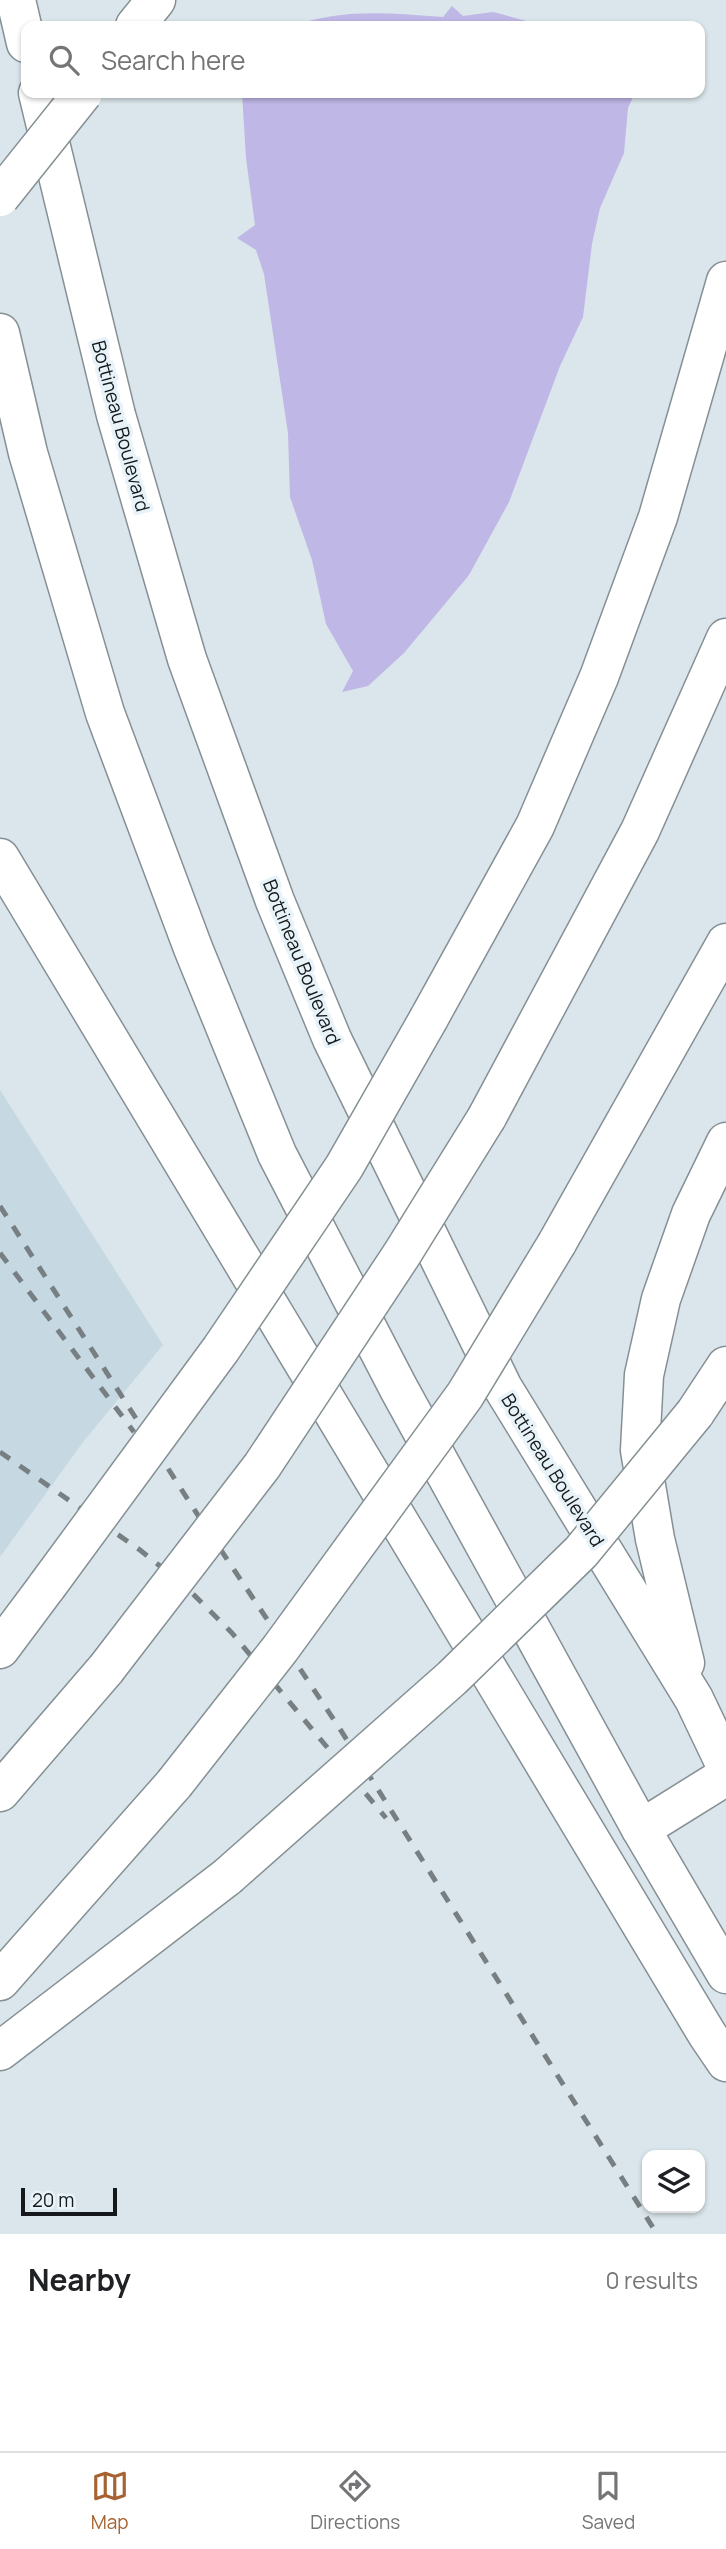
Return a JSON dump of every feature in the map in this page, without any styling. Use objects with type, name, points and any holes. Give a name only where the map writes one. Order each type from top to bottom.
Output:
[{"type":"main road","points":[[16,0],[21,22]]},
{"type":"main road","points":[[139,21],[156,0]]},
{"type":"main road","name":"Bottineau Boulevard","points":[[39,98],[116,415],[179,633],[275,901],[332,1039],[503,1388],[694,1699],[726,1766]]},
{"type":"main road","points":[[0,197],[79,98]]},
{"type":"main road","points":[[0,1649],[221,1349],[344,1167],[535,826],[599,677],[658,516],[726,281]]},
{"type":"main road","points":[[0,333],[28,453],[105,713],[193,947],[277,1154],[400,1389],[640,1829],[726,1974]]},
{"type":"main road","points":[[0,1792],[106,1669],[262,1466],[402,1254],[487,1118],[640,831],[726,638]]},
{"type":"main road","points":[[0,858],[692,2010],[726,2062]]},
{"type":"main road","points":[[0,1981],[174,1784],[280,1649],[465,1395],[557,1243],[726,943]]},
{"type":"main road","points":[[694,1699],[655,1539],[640,1450],[644,1375],[661,1299],[682,1238],[726,1142]]},
{"type":"main road","points":[[0,2051],[227,1877],[452,1678],[581,1552],[695,1413],[726,1366]]},
{"type":"main road","points":[[640,1829],[726,1776]]},
{"type":"shaded area","points":[[452,6],[463,16],[493,12],[526,21],[308,21],[348,14],[385,13],[443,17]]},
{"type":"shaded area","points":[[242,98],[633,98],[628,108],[624,153],[600,208],[592,244],[583,317],[560,366],[509,502],[469,575],[404,653],[368,686],[342,692],[353,671],[326,624],[312,560],[290,497],[288,433],[264,274],[256,250],[237,238],[255,225],[246,158]]},
{"type":"shaded area","points":[[0,1090],[163,1345],[83,1442],[0,1557]]},
{"type":"railway","points":[[0,1206],[201,1520],[340,1729],[657,2234]]},
{"type":"railway","points":[[0,1253],[134,1432]]},
{"type":"railway","points":[[0,1452],[140,1550],[185,1586],[232,1633],[386,1818]]}]
